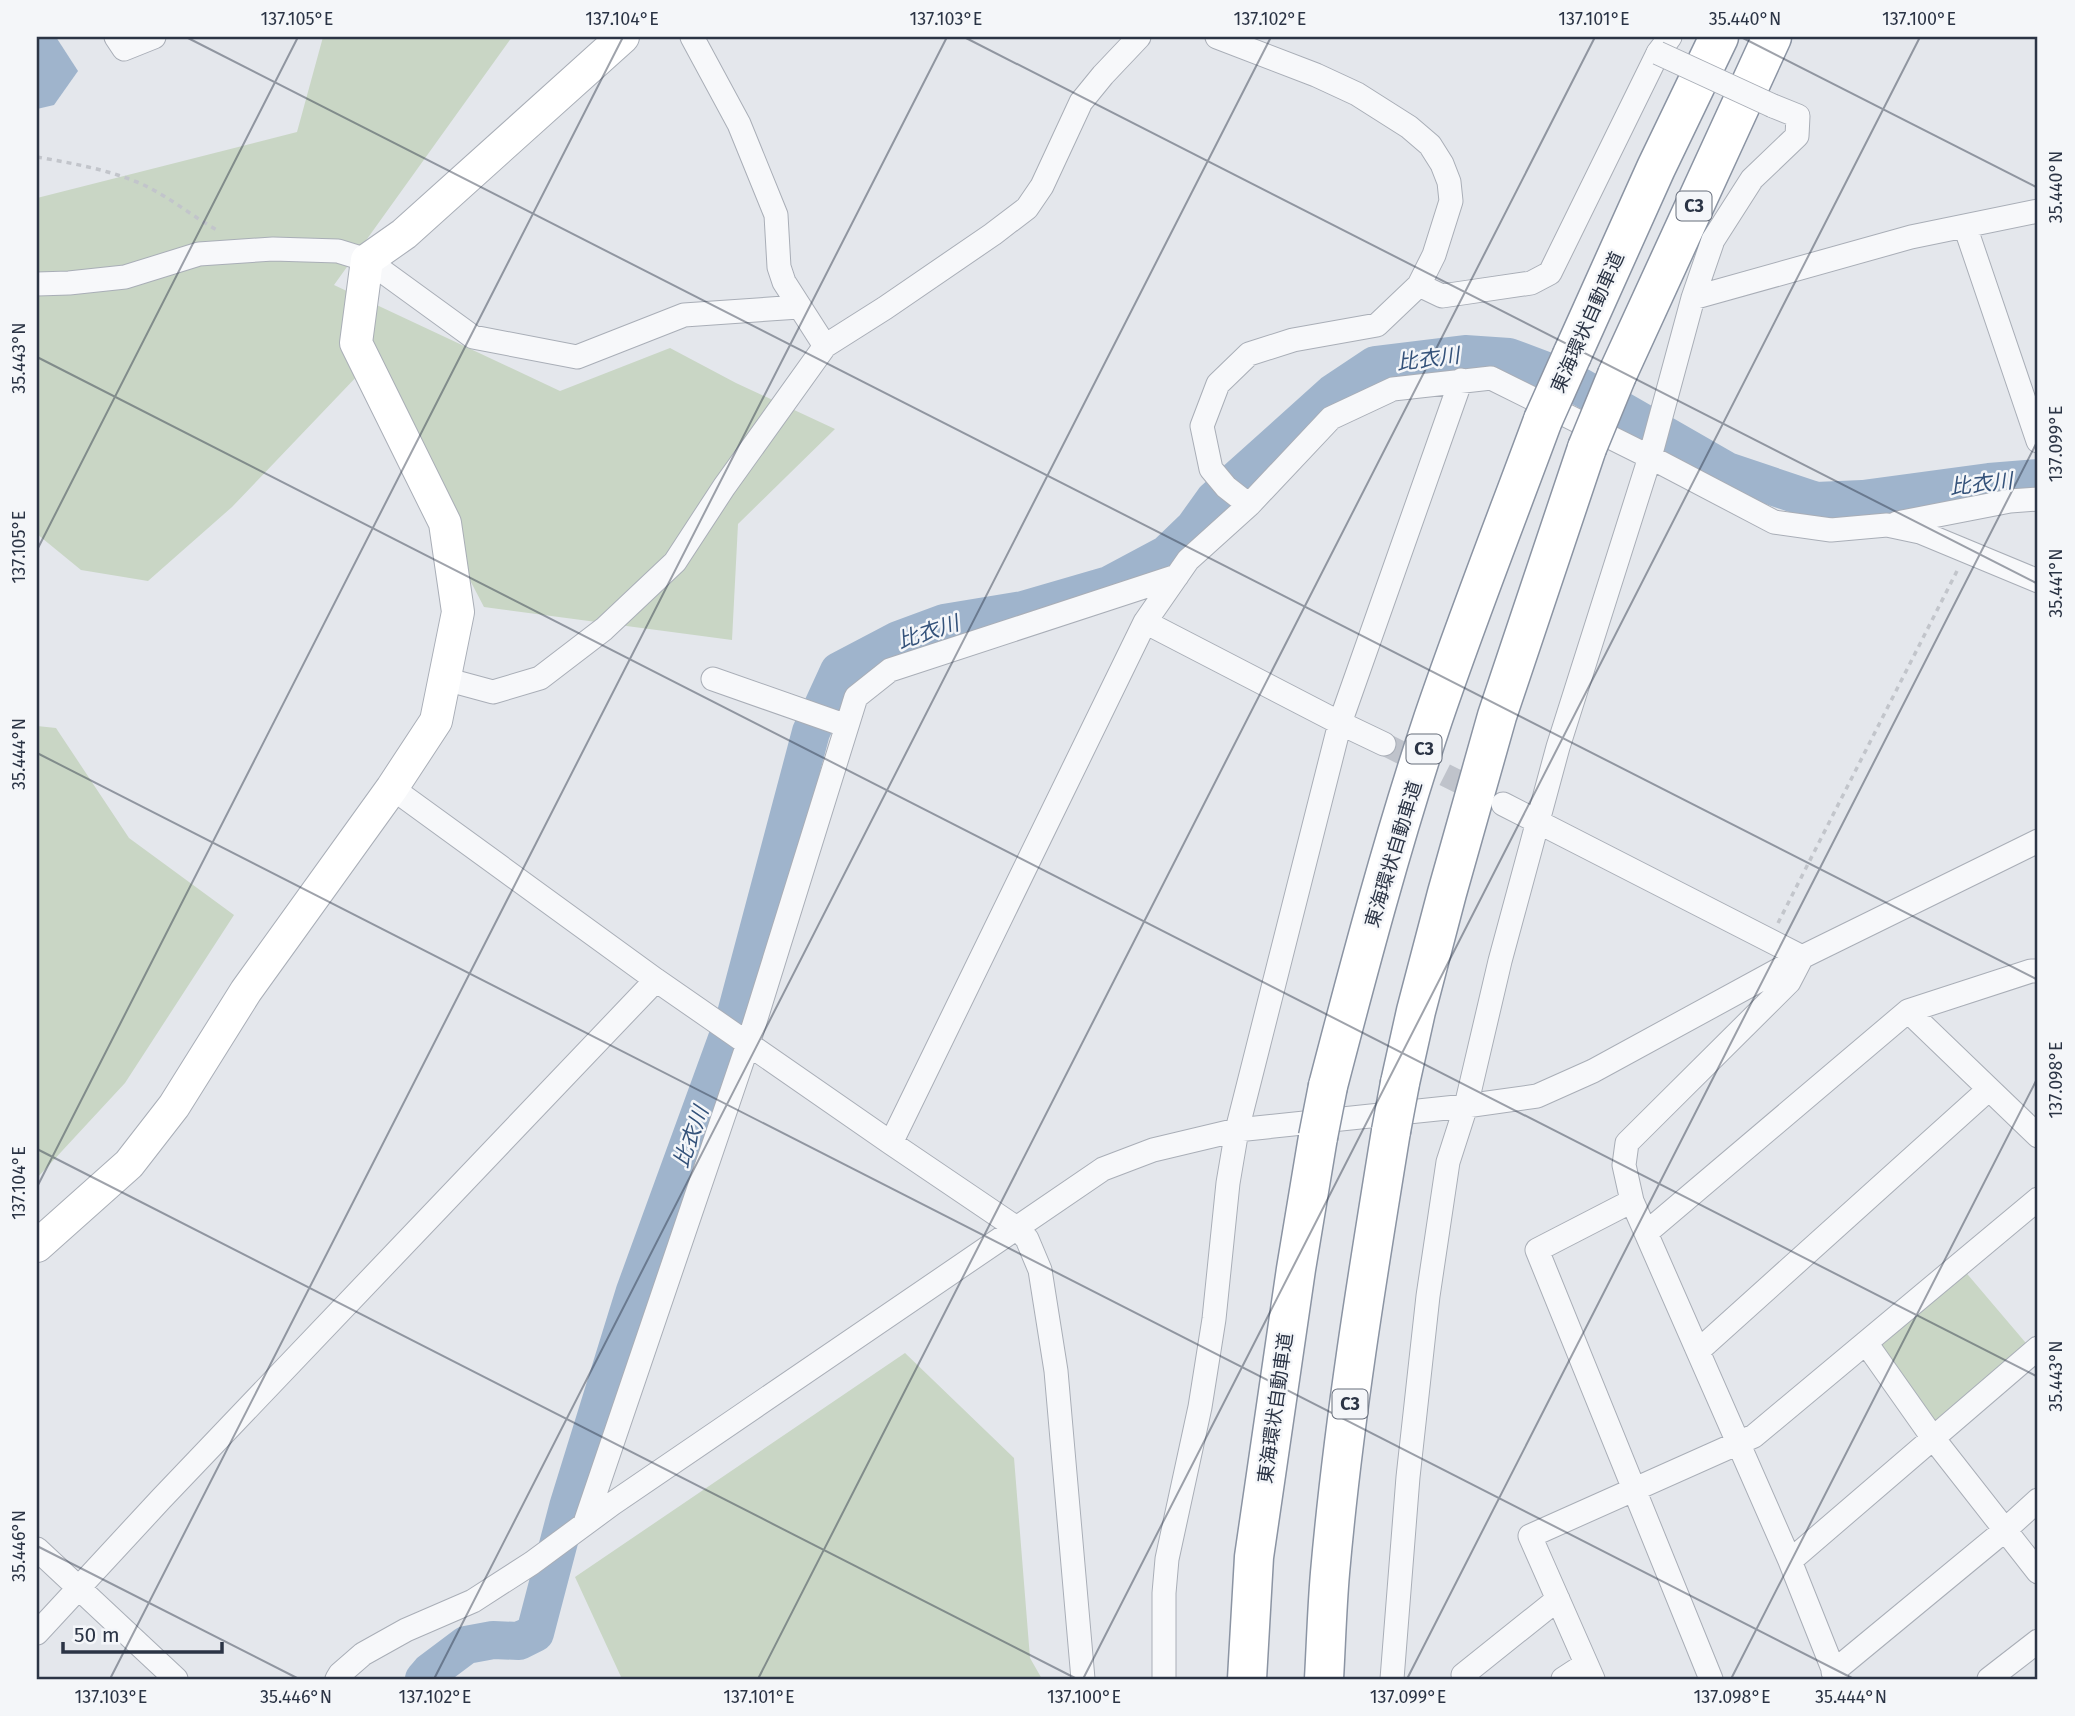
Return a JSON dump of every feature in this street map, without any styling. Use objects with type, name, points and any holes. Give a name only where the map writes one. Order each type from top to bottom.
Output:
[{"type":"highway","name":"東海環状自動車道","points":[[1247,1679],[1254,1557],[1318,1137],[1328,1086],[1381,893],[1434,718],[1543,421],[1656,168],[1719,37]]},
{"type":"highway","name":"C3","points":[[1324,1679],[1330,1572],[1365,1294],[1391,1131],[1416,1011],[1443,906],[1497,716],[1587,448],[1617,376],[1772,37]]},
{"type":"street","points":[[116,37],[124,49],[154,37]]},
{"type":"street","points":[[37,1246],[129,1164],[166,1116],[246,991],[393,788],[436,720],[458,612],[445,523],[356,343],[367,260],[404,234],[623,37]]},
{"type":"street","points":[[692,37],[739,124],[776,215],[779,267],[784,282],[825,345]]},
{"type":"street","points":[[445,679],[493,692],[540,678],[604,629],[675,562],[724,487],[825,345],[885,308],[1027,208],[1042,186],[1082,102],[1139,37]]},
{"type":"street","points":[[1217,37],[1316,75],[1357,94],[1409,127],[1430,145],[1442,164],[1449,182],[1451,201],[1434,255],[1419,285],[1377,325],[1293,340],[1249,354],[1218,384],[1202,426],[1211,469],[1226,487],[1249,505]]},
{"type":"street","points":[[1392,1679],[1408,1478],[1428,1296],[1448,1162],[1466,1107],[1500,961],[1558,747],[1650,457],[1693,298],[1713,240],[1752,179],[1797,136],[1798,116],[1773,106],[1664,45],[1550,273],[1531,283],[1442,296],[1419,285]]},
{"type":"street","points":[[1693,298],[1911,237],[2038,211]]},
{"type":"street","points":[[1965,226],[2038,441]]},
{"type":"street","points":[[37,284],[125,277],[199,254],[255,250],[338,251],[367,260],[473,337],[576,357],[684,315],[799,307]]},
{"type":"street","points":[[891,1143],[1145,622],[1188,560],[1249,505],[1331,418],[1393,389],[1491,378],[1774,522],[1831,530],[1887,526],[2010,501],[2038,499]]},
{"type":"street","points":[[1164,1679],[1164,1593],[1167,1559],[1202,1394],[1214,1320],[1228,1183],[1237,1130],[1340,723],[1461,380]]},
{"type":"street","points":[[1887,526],[1920,532],[2038,581]]},
{"type":"street","points":[[585,1523],[748,1044],[856,697],[890,670],[1178,576]]},
{"type":"street","points":[[1145,622],[1384,744]]},
{"type":"street","points":[[713,679],[847,726]]},
{"type":"street","points":[[393,788],[656,980],[1018,1228],[1027,1239],[1040,1270],[1056,1371],[1083,1679]]},
{"type":"street","points":[[1503,804],[1802,957]]},
{"type":"street","points":[[337,1679],[363,1654],[406,1630],[473,1601],[532,1563],[585,1523],[1103,1169],[1153,1150],[1237,1130],[1466,1107],[1537,1096],[1593,1071],[1802,957],[2038,841]]},
{"type":"street","points":[[1802,957],[1789,982],[1627,1143],[1624,1165],[1632,1201],[1790,1561],[1835,1675],[2038,1500]]},
{"type":"street","points":[[1646,1233],[1908,1011],[2036,974]]},
{"type":"street","points":[[37,1633],[656,980]]},
{"type":"street","points":[[1908,1011],[2038,1136]]},
{"type":"street","points":[[1698,1351],[1989,1089]]},
{"type":"street","points":[[1563,1679],[1589,1672],[1530,1535],[1754,1436],[2038,1199]]},
{"type":"street","points":[[1632,1201],[1537,1250],[1711,1679]]},
{"type":"street","points":[[1866,1343],[1933,1438],[2038,1572]]},
{"type":"street","points":[[1790,1561],[2038,1348]]},
{"type":"street","points":[[37,1549],[176,1679]]},
{"type":"street","points":[[1466,1679],[1463,1675],[1558,1599]]},
{"type":"street","points":[[1989,1679],[2038,1641]]},
{"type":"path","points":[[37,157],[98,169],[139,183],[255,250]]},
{"type":"path","points":[[1769,940],[1967,552]]},
{"type":"green space","points":[[323,37],[512,37],[334,285],[560,391],[670,348],[736,383],[835,429],[738,524],[732,640],[484,607],[361,372],[232,507],[148,581],[81,570],[37,534],[37,198],[297,132]]},
{"type":"green space","points":[[37,726],[56,728],[129,838],[234,915],[125,1083],[37,1178]]},
{"type":"green space","points":[[1963,1269],[2031,1349],[1934,1430],[1873,1344]]},
{"type":"green space","points":[[905,1353],[1014,1458],[1030,1658],[1042,1679],[622,1679],[575,1577]]},
{"type":"water","points":[[37,37],[56,37],[78,71],[54,105],[37,109]]},
{"type":"waterway","name":"比衣川","points":[[424,1679],[466,1645],[493,1640],[519,1641],[535,1633],[568,1507],[635,1291],[736,1014],[811,732],[839,671],[898,640],[944,623],[1023,610],[1109,585],[1167,554],[1194,528],[1214,500],[1333,393],[1375,365],[1465,354],[1509,357],[1565,378],[1727,471],[1816,501],[1863,499],[2038,478]]},
{"type":"tunnel","points":[[1384,744],[1485,795]]}]
